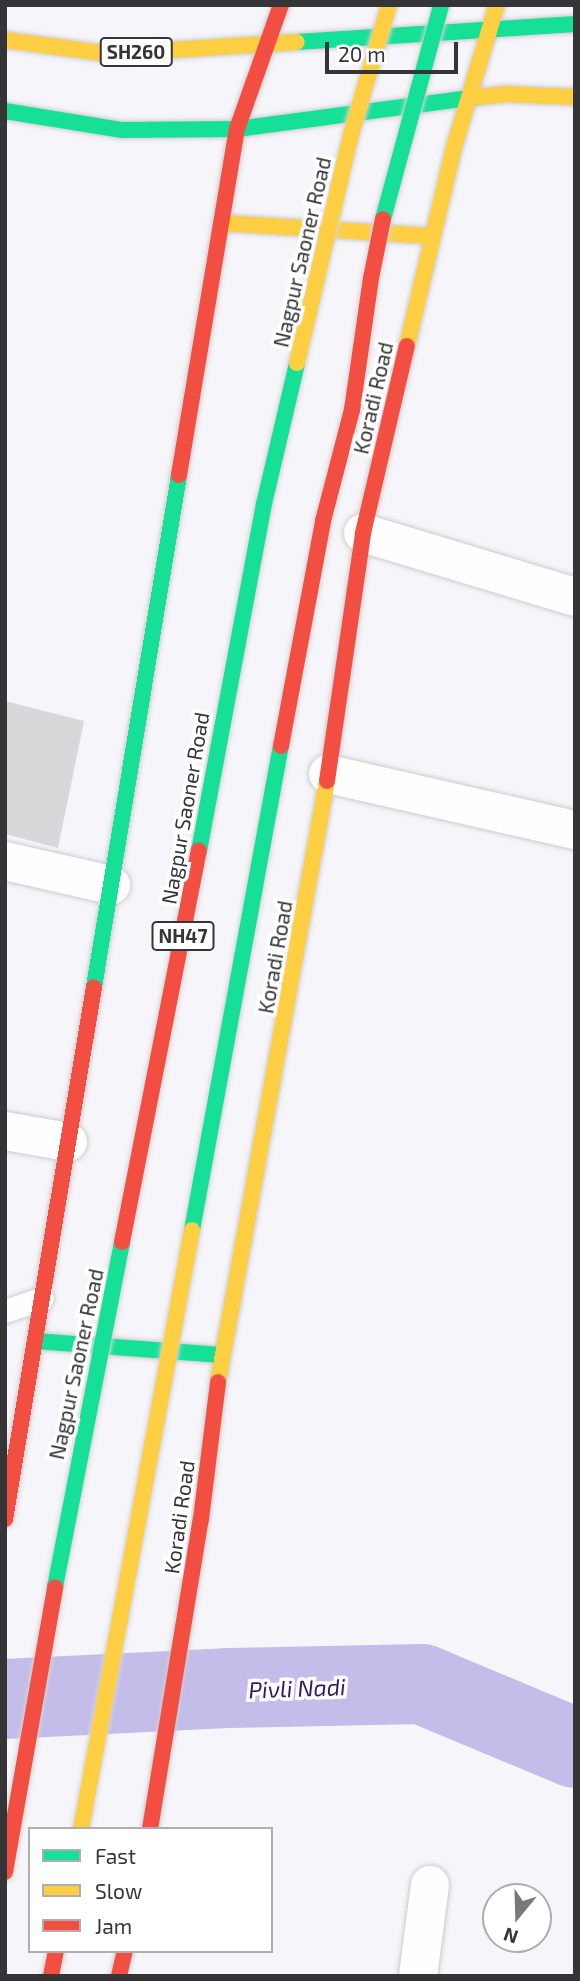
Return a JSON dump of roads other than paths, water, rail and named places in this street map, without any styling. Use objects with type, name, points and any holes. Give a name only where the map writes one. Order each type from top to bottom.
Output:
[{"type":"main road","points":[[5,1519],[237,129],[281,5]]},
{"type":"main road","name":"Nagpur Saoner Road","points":[[5,1872],[70,1500],[166,1024],[264,504],[352,131],[389,5]]},
{"type":"main road","name":"NH47","points":[[81,1827],[323,521],[352,410],[371,278],[385,211],[441,5]]},
{"type":"main road","points":[[488,31],[497,5]]},
{"type":"main road","name":"SH260","points":[[5,40],[110,54],[575,24]]},
{"type":"main road","name":"Koradi Road","points":[[150,1827],[201,1519],[221,1355],[262,1148],[328,775],[363,533],[433,236],[488,31]]},
{"type":"main road","points":[[5,111],[122,130],[237,129],[505,94],[575,97]]},
{"type":"main road","points":[[221,223],[433,236]]},
{"type":"main road","points":[[35,1341],[221,1355]]},
{"type":"main road","points":[[51,1976],[56,1953]]},
{"type":"main road","points":[[119,1976],[125,1953]]},
{"type":"street","points":[[363,533],[575,597]]},
{"type":"street","points":[[328,775],[575,830]]},
{"type":"street","points":[[5,862],[111,885]]},
{"type":"street","points":[[5,1131],[68,1142]]},
{"type":"street","points":[[418,1976],[430,1885]]},
{"type":"lane","points":[[5,1311],[42,1298]]},
{"type":"waterway","name":"Pivli Nadi","points":[[5,1699],[227,1688],[422,1684],[575,1748]]}]
